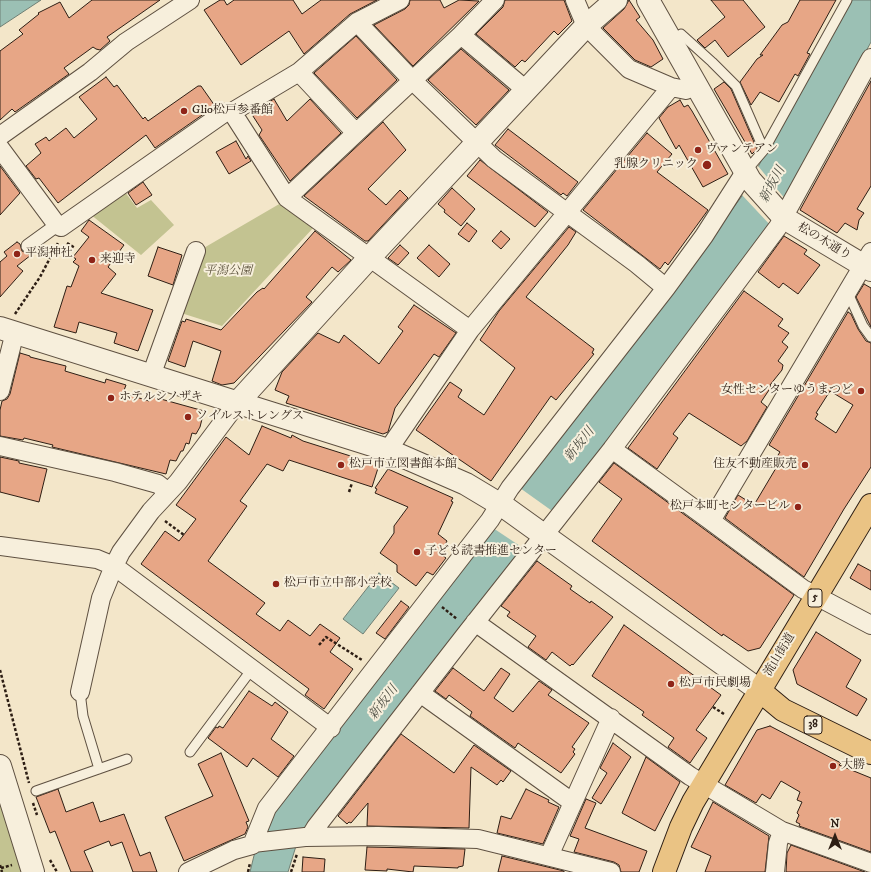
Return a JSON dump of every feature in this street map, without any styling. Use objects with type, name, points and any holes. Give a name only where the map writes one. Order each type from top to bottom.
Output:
[{"type":"main road","name":"流山街道","points":[[664,872],[681,827],[703,783],[871,506]]},
{"type":"main road","name":"38","points":[[759,690],[789,700],[835,725],[871,741]]},
{"type":"main road","name":"38","points":[[759,690],[783,710],[871,753]]},
{"type":"street","points":[[0,136],[90,72],[126,42],[190,0]]},
{"type":"street","points":[[28,246],[224,113],[232,112],[299,72],[357,22],[400,0]]},
{"type":"street","points":[[287,198],[461,35],[495,0]]},
{"type":"street","points":[[575,0],[586,26],[629,69],[672,87],[686,90],[696,86]]},
{"type":"street","points":[[80,692],[101,598],[121,552],[152,511],[238,402],[370,257],[586,26],[616,0]]},
{"type":"street","name":"松の木通り","points":[[648,0],[748,176],[781,216],[868,262]]},
{"type":"street","points":[[357,22],[412,80],[494,159],[637,264],[666,288]]},
{"type":"street","points":[[461,35],[526,90]]},
{"type":"street","points":[[308,837],[420,693],[469,622],[543,535],[612,449],[781,216],[871,58]]},
{"type":"street","points":[[299,72],[356,133]]},
{"type":"street","points":[[388,450],[470,330],[672,87]]},
{"type":"street","points":[[232,112],[287,198],[470,330]]},
{"type":"street","points":[[0,148],[60,225]]},
{"type":"street","points":[[253,843],[267,808],[331,728],[490,520],[503,506],[515,482],[666,288],[748,176]]},
{"type":"street","points":[[151,376],[196,251]]},
{"type":"street","points":[[711,521],[868,262]]},
{"type":"street","points":[[0,391],[6,330],[388,450],[466,484],[503,506],[759,690]]},
{"type":"street","points":[[0,446],[116,472],[158,484],[168,492]]},
{"type":"street","points":[[612,449],[803,589],[871,625]]},
{"type":"street","points":[[0,546],[97,559],[114,566],[331,728]]},
{"type":"street","points":[[469,622],[611,718],[703,783],[782,831],[871,863]]},
{"type":"street","points":[[420,693],[572,802]]},
{"type":"street","points":[[549,856],[611,718]]},
{"type":"street","points":[[0,766],[41,865]]},
{"type":"street","points":[[775,872],[778,844],[782,831]]},
{"type":"street","points":[[188,872],[253,843],[308,837],[378,836],[472,839],[549,856],[611,872]]},
{"type":"lane","points":[[748,176],[847,0]]},
{"type":"lane","points":[[681,34],[736,86],[764,150]]},
{"type":"lane","points":[[848,294],[863,326],[871,337]]},
{"type":"lane","points":[[190,752],[252,669]]},
{"type":"lane","points":[[80,692],[84,716],[98,770]]},
{"type":"lane","points":[[32,791],[127,760]]},
{"type":"path","points":[[6,330],[40,277],[62,235],[60,225]]},
{"type":"path","points":[[350,492],[352,483]]},
{"type":"path","points":[[152,511],[184,535]]},
{"type":"path","points":[[440,606],[469,622]]},
{"type":"path","points":[[320,646],[326,637],[376,669]]},
{"type":"path","points":[[0,670],[39,822]]},
{"type":"path","points":[[713,707],[726,715]]},
{"type":"path","points":[[41,865],[57,872]]},
{"type":"path","points":[[0,866],[2,872]]},
{"type":"green space","points":[[125,192],[137,208],[151,200],[174,225],[141,255],[90,214]]},
{"type":"green space","name":"平潟公園","points":[[281,203],[314,227],[222,326],[178,312],[202,249]]},
{"type":"green space","points":[[0,779],[26,872],[0,872]]},
{"type":"water","points":[[0,0],[41,0],[0,27]]},
{"type":"water","name":"新坂川","points":[[850,0],[871,0],[871,42],[771,225],[630,412],[521,553],[315,813],[296,846],[288,872],[250,872],[260,831],[519,490],[588,403],[742,196]]},
{"type":"water","points":[[379,573],[399,588],[363,634],[343,619]]},
{"type":"pier","points":[[758,166],[786,200],[771,226],[742,195]]},
{"type":"pier","points":[[520,488],[555,513],[526,550],[493,528]]},
{"type":"building","points":[[92,0],[160,0],[107,37],[110,41],[100,50],[93,47],[64,68],[69,74],[15,112],[12,109],[0,120],[0,51],[23,34],[19,30],[39,14],[38,13],[60,2],[69,18]]},
{"type":"building","points":[[220,0],[224,0],[227,5],[234,0],[293,0],[302,14],[321,0],[377,0],[350,14],[304,54],[289,31],[241,65],[204,10]]},
{"type":"building","points":[[410,0],[440,0],[444,8],[459,0],[479,1],[413,66],[374,25],[405,9],[409,5]]},
{"type":"building","points":[[505,0],[564,0],[572,21],[558,35],[554,31],[525,62],[522,60],[515,67],[476,34],[503,7]]},
{"type":"building","points":[[629,0],[640,17],[636,20],[653,40],[663,59],[651,67],[635,60],[603,28],[624,9]]},
{"type":"building","points":[[711,0],[743,0],[765,27],[728,57],[715,40],[705,48],[697,40],[725,17]]},
{"type":"building","points":[[800,0],[836,0],[807,53],[810,54],[798,76],[795,74],[779,102],[760,92],[751,105],[740,82],[757,59],[763,55],[760,55],[782,25],[788,22]]},
{"type":"building","points":[[356,36],[397,80],[357,118],[314,73]]},
{"type":"building","points":[[461,49],[509,90],[476,125],[428,80]]},
{"type":"building","points":[[106,77],[114,87],[117,85],[143,119],[145,117],[148,121],[198,86],[201,86],[215,106],[155,148],[146,135],[58,203],[39,178],[36,179],[26,166],[41,153],[35,144],[46,137],[49,141],[66,128],[74,138],[97,119],[79,97]]},
{"type":"building","points":[[871,81],[871,186],[857,209],[864,213],[859,220],[857,230],[845,223],[837,233],[800,210]]},
{"type":"building","points":[[724,82],[731,89],[757,149],[752,154],[714,89]]},
{"type":"building","points":[[274,99],[287,121],[310,99],[341,133],[290,181],[259,135],[262,130],[251,113]]},
{"type":"building","name":"ヴァンテアン","points":[[680,100],[684,107],[688,105],[692,111],[728,174],[703,187],[679,145],[676,149],[659,118],[668,107]]},
{"type":"building","points":[[383,122],[406,150],[368,189],[386,205],[400,190],[408,198],[368,241],[365,241],[304,196]]},
{"type":"building","points":[[508,129],[578,182],[567,196],[563,193],[561,195],[495,145]]},
{"type":"building","points":[[647,133],[672,154],[657,172],[708,210],[668,265],[665,262],[660,269],[583,210]]},
{"type":"building","points":[[236,141],[246,159],[248,156],[251,161],[229,174],[216,152]]},
{"type":"building","points":[[480,160],[548,212],[535,227],[467,176]]},
{"type":"building","points":[[0,166],[20,193],[0,215]]},
{"type":"building","points":[[143,182],[152,195],[136,205],[128,193]]},
{"type":"building","points":[[452,188],[475,209],[461,226],[444,212],[445,210],[438,204]]},
{"type":"building","points":[[89,220],[124,245],[108,267],[116,274],[101,293],[153,310],[138,351],[114,343],[117,333],[79,322],[76,333],[54,327],[67,286],[71,287],[79,266],[73,262],[76,259],[73,257],[89,237],[81,231]]},
{"type":"building","points":[[467,223],[477,231],[469,242],[458,234]]},
{"type":"building","points":[[569,227],[576,232],[568,245],[526,297],[594,349],[592,353],[594,354],[556,400],[551,396],[491,481],[416,430],[450,382],[462,390],[458,397],[484,415],[515,368],[480,340],[499,311]]},
{"type":"building","points":[[315,231],[351,260],[338,272],[332,267],[306,297],[312,302],[234,383],[222,385],[212,381],[221,351],[193,341],[185,367],[168,361],[182,321],[185,322],[186,319],[221,330],[257,292],[263,288],[264,289]]},
{"type":"building","points":[[501,231],[510,239],[501,249],[492,241]]},
{"type":"building","points":[[784,236],[807,250],[804,254],[820,265],[798,294],[783,283],[779,288],[758,272]]},
{"type":"building","points":[[17,242],[20,244],[22,251],[31,255],[17,266],[23,271],[0,297],[0,262],[7,256],[4,252]]},
{"type":"building","points":[[400,245],[409,253],[398,265],[388,258]]},
{"type":"building","points":[[429,245],[450,264],[439,277],[417,258]]},
{"type":"building","points":[[158,247],[182,255],[173,285],[148,276]]},
{"type":"building","points":[[864,284],[871,288],[871,327],[856,297]]},
{"type":"building","points":[[744,291],[783,319],[778,326],[789,333],[782,342],[788,347],[778,361],[783,365],[782,370],[770,385],[771,387],[761,402],[767,407],[747,441],[741,446],[689,413],[673,434],[678,438],[657,469],[628,448]]},
{"type":"building","points":[[414,305],[456,333],[439,357],[434,354],[395,408],[388,432],[383,434],[286,403],[289,396],[275,390],[282,372],[318,333],[339,343],[344,335],[379,364],[403,331],[398,327]]},
{"type":"building","points":[[848,312],[851,314],[866,341],[871,343],[871,467],[844,509],[804,577],[725,518],[738,495],[754,505],[776,468],[771,466],[780,452],[769,445]],"holes":[[[830,391],[853,405],[836,433],[815,419],[818,414],[816,413]]]},
{"type":"building","points":[[20,353],[66,366],[65,371],[105,383],[106,379],[126,385],[123,393],[149,401],[150,396],[204,411],[200,427],[196,434],[192,433],[189,444],[186,443],[183,451],[181,451],[176,461],[170,460],[166,474],[52,447],[53,445],[24,438],[23,440],[0,436],[0,410],[2,401],[7,399],[10,394]]},
{"type":"building","points":[[262,426],[291,438],[292,435],[303,441],[379,465],[372,487],[289,460],[283,471],[267,464],[240,501],[247,506],[208,561],[265,603],[256,614],[280,631],[288,620],[310,636],[320,624],[340,638],[330,652],[353,669],[324,709],[305,695],[309,689],[141,564],[165,531],[179,541],[196,519],[176,505],[226,437],[249,455]]},
{"type":"building","points":[[0,457],[47,469],[39,502],[0,492]]},
{"type":"building","points":[[614,463],[794,595],[760,648],[748,651],[723,634],[722,636],[592,541],[622,499],[599,482]]},
{"type":"building","points":[[388,469],[453,498],[451,501],[453,502],[438,534],[447,541],[445,545],[447,547],[442,555],[446,558],[433,575],[427,572],[416,586],[397,572],[397,565],[380,553],[394,533],[394,526],[408,507],[375,493],[377,489],[375,488]]},
{"type":"building","points":[[537,561],[572,586],[570,589],[590,603],[591,601],[613,617],[573,665],[572,664],[570,666],[552,652],[546,660],[528,647],[536,636],[507,616],[510,612],[501,606]]},
{"type":"building","points":[[858,564],[871,571],[871,590],[850,578]]},
{"type":"building","points":[[401,601],[409,607],[385,639],[376,633]]},
{"type":"building","points":[[624,625],[721,695],[696,730],[707,738],[690,763],[668,747],[674,738],[642,715],[644,712],[592,676]]},
{"type":"building","points":[[816,632],[861,660],[846,687],[867,699],[857,716],[797,684],[793,670]]},
{"type":"building","points":[[453,668],[484,691],[501,668],[510,674],[494,698],[513,712],[539,681],[552,690],[548,695],[589,723],[572,747],[575,749],[573,752],[575,754],[561,773],[518,743],[515,748],[470,716],[472,712],[449,695],[446,699],[435,691]]},
{"type":"building","points":[[249,691],[272,706],[275,702],[288,712],[271,739],[294,756],[278,777],[253,758],[247,767],[208,738],[216,727],[218,728],[219,726],[223,728]]},
{"type":"building","points":[[770,726],[841,763],[839,765],[871,778],[871,852],[799,826],[800,824],[796,822],[799,815],[797,813],[802,802],[797,800],[800,792],[781,781],[770,799],[762,794],[756,803],[725,785],[757,730]]},
{"type":"building","points":[[401,734],[454,773],[474,745],[511,771],[503,782],[501,780],[497,785],[471,767],[469,828],[367,826],[368,803],[351,823],[349,822],[347,824],[338,816]]},
{"type":"building","points":[[613,743],[631,757],[601,804],[592,798],[607,773],[600,768]]},
{"type":"building","points":[[221,753],[249,821],[246,822],[248,827],[245,834],[184,861],[165,817],[213,796],[198,764]]},
{"type":"building","points":[[646,757],[680,782],[655,831],[622,813]]},
{"type":"building","points":[[58,789],[66,812],[93,802],[100,822],[124,814],[140,856],[150,852],[157,872],[133,872],[122,842],[111,846],[109,841],[84,851],[93,872],[71,872],[55,831],[50,833],[36,797]]},
{"type":"building","points":[[526,789],[549,800],[548,802],[559,807],[543,844],[497,833],[501,816],[511,819]]},
{"type":"building","points":[[586,799],[596,803],[585,828],[647,851],[639,872],[621,872],[619,865],[614,862],[574,852],[579,839],[570,836]]},
{"type":"building","points":[[713,802],[769,836],[765,872],[705,872],[711,856],[691,847]]},
{"type":"building","points":[[791,845],[865,872],[786,872],[787,853]]},
{"type":"building","points":[[367,847],[465,849],[463,866],[458,868],[414,866],[413,872],[387,869],[387,871],[365,870]]},
{"type":"building","points":[[502,856],[564,871],[564,872],[498,872]]},
{"type":"building","points":[[303,857],[325,859],[324,872],[302,872]]},
{"type":"place","name":"Glio松戸参番館","points":[[184,111]]},
{"type":"place","name":"ヴァンテアン","points":[[698,150]]},
{"type":"place","name":"乳腺クリニック","points":[[707,165]]},
{"type":"place","name":"平潟神社","points":[[17,254]]},
{"type":"place","name":"来迎寺","points":[[92,260]]},
{"type":"place","name":"女性センターゆうまつど","points":[[861,391]]},
{"type":"place","name":"ホテルシノザキ","points":[[111,398]]},
{"type":"place","name":"ソイルストレングス","points":[[188,417]]},
{"type":"place","name":"松戸市立図書館本館","points":[[341,465]]},
{"type":"place","name":"住友不動産販売","points":[[805,465]]},
{"type":"place","name":"松戸本町センタービル","points":[[798,507]]},
{"type":"place","name":"子ども読書推進センター","points":[[417,552]]},
{"type":"place","name":"松戸市立中部小学校","points":[[276,584]]},
{"type":"place","name":"松戸市民劇場","points":[[671,684]]},
{"type":"place","name":"大勝","points":[[833,766]]}]
